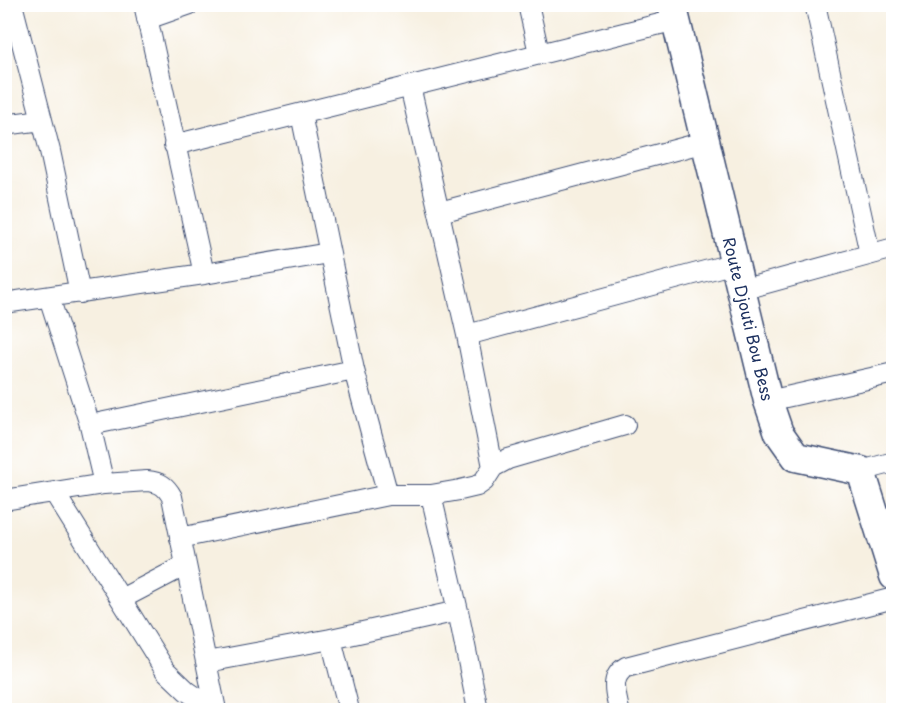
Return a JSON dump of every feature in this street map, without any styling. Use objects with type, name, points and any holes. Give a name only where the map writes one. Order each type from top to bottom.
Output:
[{"type":"main road","name":"Route Djouti Bou Bess","points":[[674,12],[768,401],[779,434],[796,456],[861,471]]},
{"type":"main road","points":[[861,471],[894,576]]},
{"type":"street","points":[[12,4],[42,120],[80,293]]},
{"type":"street","points":[[190,4],[146,12],[204,274]]},
{"type":"street","points":[[528,4],[540,53]]},
{"type":"street","points":[[815,4],[870,254]]},
{"type":"street","points":[[174,146],[540,53],[674,12]]},
{"type":"street","points":[[410,86],[467,335],[493,467]]},
{"type":"street","points":[[301,114],[354,370],[388,495]]},
{"type":"street","points":[[4,125],[42,120]]},
{"type":"street","points":[[440,212],[705,142]]},
{"type":"street","points":[[741,290],[894,248]]},
{"type":"street","points":[[5,300],[80,293],[329,253]]},
{"type":"street","points":[[467,335],[735,262]]},
{"type":"street","points":[[49,297],[90,425],[104,484]]},
{"type":"street","points":[[90,425],[354,370]]},
{"type":"street","points":[[768,401],[894,373]]},
{"type":"street","points":[[180,538],[388,495],[431,495],[477,486],[484,481],[493,467],[527,452],[625,425]]},
{"type":"street","points":[[861,471],[894,462]]},
{"type":"street","points":[[4,500],[104,484],[155,481],[164,486],[172,496],[216,711]]},
{"type":"street","points":[[54,492],[165,670],[187,691],[216,711]]},
{"type":"street","points":[[431,495],[478,711]]},
{"type":"street","points":[[121,599],[186,565]]},
{"type":"street","points":[[619,711],[615,677],[618,671],[626,667],[894,598]]},
{"type":"street","points":[[207,662],[331,639],[458,611]]},
{"type":"street","points":[[331,639],[349,711]]}]
